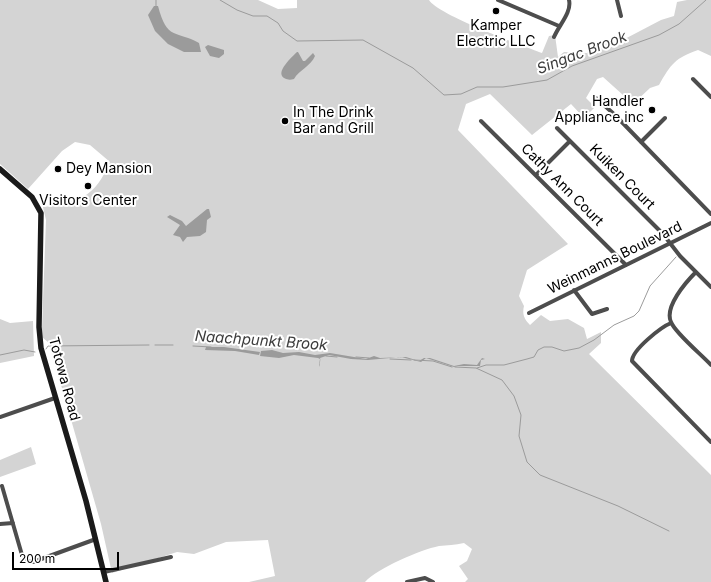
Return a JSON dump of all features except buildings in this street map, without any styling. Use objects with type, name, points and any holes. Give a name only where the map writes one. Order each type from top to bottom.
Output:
[{"type":"main road","name":"Totowa Road","points":[[0,169],[32,197],[41,212],[40,343],[96,538],[106,582]]},
{"type":"street","points":[[498,0],[559,26]]},
{"type":"street","points":[[554,37],[569,10],[569,0]]},
{"type":"street","points":[[617,0],[621,16]]},
{"type":"street","points":[[693,79],[711,97]]},
{"type":"street","points":[[596,98],[615,115],[711,214]]},
{"type":"street","points":[[641,142],[665,118]]},
{"type":"street","name":"Cathy Ann Court","points":[[481,121],[626,265]]},
{"type":"street","name":"Kuiken Court","points":[[557,128],[711,287]]},
{"type":"street","points":[[536,175],[570,141]]},
{"type":"street","name":"Weinmanns Boulevard","points":[[529,313],[711,223]]},
{"type":"street","points":[[696,272],[681,287],[671,311],[671,323],[711,365]]},
{"type":"street","points":[[574,290],[592,314],[607,309]]},
{"type":"street","points":[[671,323],[662,328],[640,348],[633,356],[633,363],[711,442]]},
{"type":"street","points":[[0,417],[55,398]]},
{"type":"street","points":[[2,486],[22,554],[25,559],[30,562],[96,538]]},
{"type":"street","points":[[0,524],[13,523]]},
{"type":"street","points":[[104,572],[171,557]]},
{"type":"street","points":[[407,582],[425,578],[433,582]]},
{"type":"shaded area","points":[[0,0],[258,0],[278,9],[297,8],[297,0],[429,0],[436,6],[463,21],[499,37],[542,53],[549,36],[555,35],[558,57],[564,52],[587,53],[597,41],[619,42],[661,20],[674,16],[677,2],[687,0],[711,0],[711,56],[698,50],[679,59],[667,72],[659,85],[650,88],[633,104],[603,77],[597,79],[586,98],[595,107],[584,118],[571,104],[532,135],[490,94],[466,104],[458,130],[568,244],[527,270],[519,296],[524,306],[523,314],[526,321],[530,325],[541,315],[550,321],[568,319],[584,328],[587,339],[601,332],[601,343],[589,354],[711,475],[711,582],[465,582],[468,579],[459,566],[467,561],[472,549],[464,543],[439,546],[411,555],[379,571],[365,582],[249,582],[275,576],[268,540],[226,542],[194,554],[177,552],[112,573],[101,524],[49,343],[42,337],[46,220],[43,207],[67,203],[92,191],[104,174],[110,162],[90,145],[75,142],[62,151],[28,189],[0,164]]},
{"type":"shaded area","points":[[154,6],[158,6],[161,17],[169,30],[199,43],[201,52],[184,52],[168,44],[155,31],[148,15]]},
{"type":"shaded area","points":[[208,45],[224,50],[224,54],[219,58],[210,56],[205,47]]},
{"type":"shaded area","points":[[297,52],[303,61],[305,61],[313,53],[315,56],[311,63],[294,79],[289,80],[284,78],[282,75],[283,68]]},
{"type":"shaded area","points":[[209,209],[211,217],[207,220],[206,232],[200,236],[187,237],[183,242],[180,237],[173,235],[180,225],[167,217],[170,215],[182,221],[186,226]]},
{"type":"shaded area","points":[[0,319],[10,323],[33,321],[34,356],[0,363]]},
{"type":"shaded area","points":[[206,347],[224,347],[260,352],[259,355],[235,351],[205,350]]},
{"type":"shaded area","points":[[272,350],[283,353],[299,352],[315,355],[330,353],[366,359],[374,356],[380,358],[397,357],[368,360],[329,355],[320,359],[294,355],[279,358],[260,356],[261,351]]},
{"type":"shaded area","points":[[402,357],[419,361],[426,358],[421,362]]},
{"type":"shaded area","points":[[426,358],[454,366],[464,364],[477,365],[482,358],[485,359],[481,360],[480,366],[454,367]]},
{"type":"shaded area","points":[[31,447],[36,464],[0,477],[0,460]]},
{"type":"waterway","points":[[156,0],[156,6]]},
{"type":"waterway","name":"Singac Brook","points":[[220,0],[237,10],[253,16],[267,16],[278,23],[283,31],[297,41],[363,40],[413,68],[444,95],[461,94],[477,87],[503,87],[547,80],[572,66],[659,35],[679,24],[706,0]]},
{"type":"waterway","name":"Naachpunkt Brook","points":[[477,368],[486,365],[504,365],[534,357],[538,350],[544,347],[552,347],[564,351],[579,348],[594,340],[614,325],[634,316],[639,311],[650,286],[676,257]]},
{"type":"waterway","name":"Naachpunkt Brook","points":[[46,349],[48,346],[149,345]]},
{"type":"waterway","name":"Naachpunkt Brook","points":[[155,345],[173,345]]},
{"type":"waterway","name":"Naachpunkt Brook","points":[[193,346],[211,347]]},
{"type":"waterway","name":"Naachpunkt Brook","points":[[0,355],[24,350],[35,352]]},
{"type":"waterway","name":"Naachpunkt Brook","points":[[326,356],[337,357]]},
{"type":"waterway","name":"Naachpunkt Brook","points":[[356,357],[369,358]]},
{"type":"waterway","name":"Naachpunkt Brook","points":[[390,359],[411,360]]},
{"type":"waterway","name":"Naachpunkt Brook","points":[[414,360],[433,361],[452,367]]},
{"type":"waterway","name":"Naachpunkt Brook","points":[[455,367],[476,368],[502,380],[514,396],[521,415],[519,436],[527,462],[540,475],[618,506],[669,531]]},
{"type":"place","name":"Kamper Electric LLC","points":[[496,11]]},
{"type":"place","name":"Handler Appliance inc","points":[[652,110]]},
{"type":"place","name":"In The Drink Bar and Grill","points":[[285,121]]},
{"type":"place","name":"Dey Mansion","points":[[58,169]]},
{"type":"place","name":"Visitors Center","points":[[88,186]]}]
